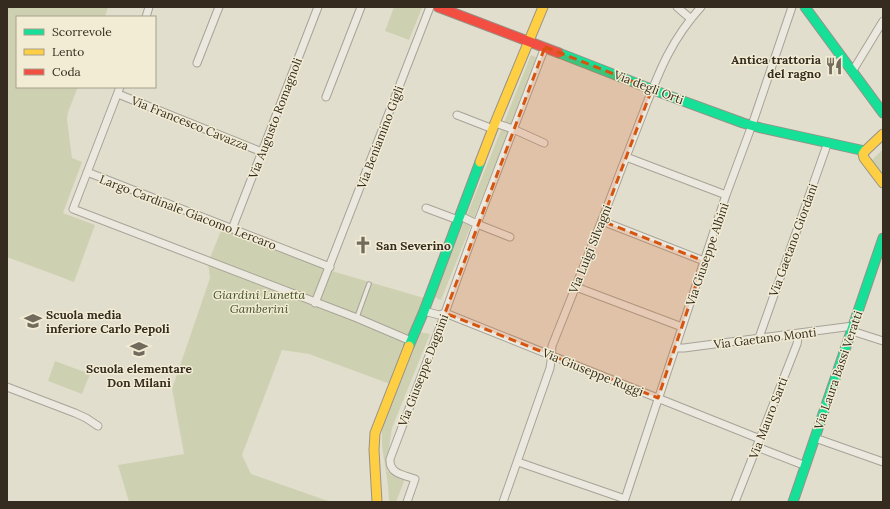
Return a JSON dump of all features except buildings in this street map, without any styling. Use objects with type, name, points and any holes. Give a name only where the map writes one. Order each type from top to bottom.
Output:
[{"type":"street","points":[[197,63],[219,7]]},
{"type":"street","name":"Via Augusto Romagnoli","points":[[232,229],[318,7]]},
{"type":"street","points":[[326,97],[361,7]]},
{"type":"street","name":"Via Beniamino Gigli","points":[[330,267],[430,7]]},
{"type":"street","name":"Via degli Orti","points":[[438,7],[728,118],[865,151]]},
{"type":"street","name":"Via Giuseppe Dagnini","points":[[377,502],[374,450],[375,433],[424,310],[494,126],[544,7]]},
{"type":"street","points":[[677,7],[691,19]]},
{"type":"street","name":"Via Luigi Silvagni","points":[[503,502],[550,368],[552,346],[602,221],[652,89],[670,49],[701,7]]},
{"type":"street","name":"Via Giuseppe Albini","points":[[624,500],[726,195],[752,125],[792,7]]},
{"type":"street","points":[[805,7],[883,113]]},
{"type":"street","points":[[852,72],[883,21]]},
{"type":"street","name":"Via Giuseppe Dagnini","points":[[407,502],[415,479],[393,471],[389,465],[390,460],[477,224],[545,47]]},
{"type":"street","points":[[87,172],[119,90]]},
{"type":"street","name":"Via Francesco Cavazza","points":[[119,90],[262,152]]},
{"type":"street","points":[[457,115],[513,130],[544,143]]},
{"type":"street","points":[[883,134],[865,151],[864,154],[864,158],[883,183]]},
{"type":"street","name":"Via Gaetano Giordani","points":[[759,338],[828,142]]},
{"type":"street","points":[[626,157],[726,195]]},
{"type":"street","name":"Largo Cardinale Giacomo Lercaro","points":[[330,267],[87,172],[73,209],[356,318],[411,341]]},
{"type":"street","points":[[426,208],[477,224],[510,237]]},
{"type":"street","points":[[602,221],[704,261]]},
{"type":"street","name":"Via Laura Bassi Veratti","points":[[793,502],[883,238]]},
{"type":"street","points":[[315,303],[330,267]]},
{"type":"street","points":[[576,286],[682,327]]},
{"type":"street","name":"Via Giuseppe Ruggi","points":[[424,310],[439,315],[445,313],[760,439]]},
{"type":"street","points":[[853,328],[883,341]]},
{"type":"street","name":"Via Gaetano Monti","points":[[676,348],[853,328]]},
{"type":"street","name":"Via Mauro Sarti","points":[[735,502],[797,344],[799,333]]},
{"type":"street","points":[[7,387],[75,413],[98,426]]},
{"type":"street","points":[[815,438],[883,462]]},
{"type":"street","points":[[757,447],[806,466]]},
{"type":"street","points":[[518,462],[624,500]]},
{"type":"lane","points":[[356,318],[369,284]]},
{"type":"highlighted area","points":[[545,47],[652,89],[602,221],[704,261],[658,398],[445,313]]},
{"type":"green space","points":[[7,7],[108,7],[105,16],[16,16],[16,88],[78,88],[68,112],[67,119],[72,158],[82,162],[63,213],[95,225],[74,282],[7,257]]},
{"type":"green space","points":[[394,7],[422,8],[409,40],[385,31]]},
{"type":"green space","points":[[531,55],[538,58],[441,300],[434,297]]},
{"type":"green space","points":[[883,149],[883,177],[871,161]]},
{"type":"green space","name":"Giardini Lunetta Gamberini","points":[[222,228],[332,271],[424,298],[390,384],[309,354],[282,350],[242,455],[251,474],[331,502],[129,502],[118,465],[184,454],[172,389],[210,278],[208,263]]},
{"type":"green space","points":[[420,332],[430,334],[392,428],[387,462],[387,471],[405,479],[396,502],[389,502],[382,446],[382,428]]},
{"type":"green space","points":[[55,361],[90,374],[82,394],[48,381]]},
{"type":"traffic: fast","points":[[805,7],[883,113]]},
{"type":"traffic: fast","points":[[559,53],[743,123],[865,151]]},
{"type":"traffic: fast","points":[[409,346],[424,311],[480,162]]},
{"type":"traffic: fast","points":[[793,502],[883,238]]},
{"type":"traffic: slow","points":[[480,162],[543,7]]},
{"type":"traffic: slow","points":[[883,134],[863,154],[864,158],[883,183]]},
{"type":"traffic: slow","points":[[377,502],[374,450],[375,433],[409,346]]},
{"type":"traffic: jam","points":[[438,7],[559,53]]},
{"type":"place","name":"Antica trattoria del ragno","points":[[834,66]]},
{"type":"place","name":"San Severino","points":[[363,245]]},
{"type":"place","name":"Scuola media inferiore Carlo Pepoli","points":[[33,321]]},
{"type":"place","name":"Scuola elementare Don Milani","points":[[139,349]]}]
